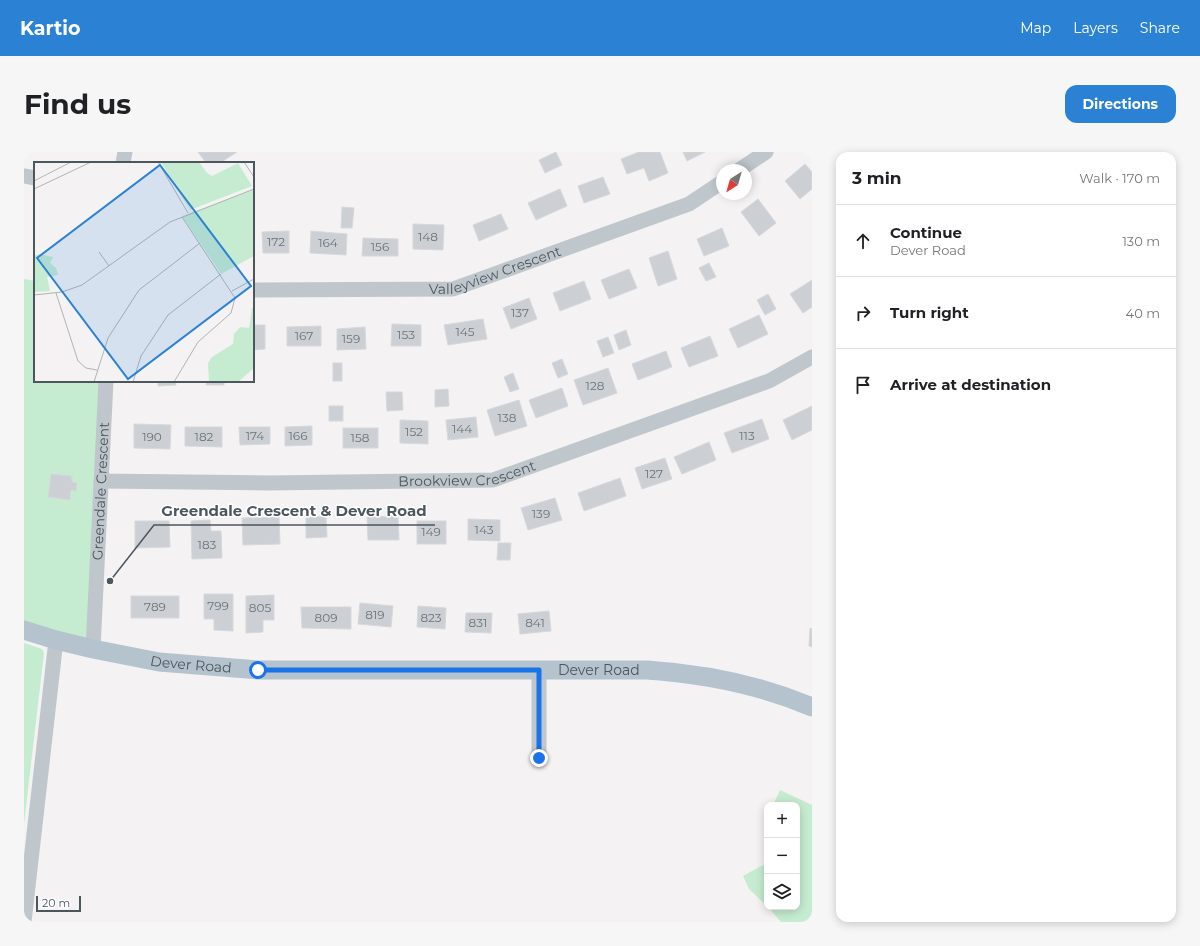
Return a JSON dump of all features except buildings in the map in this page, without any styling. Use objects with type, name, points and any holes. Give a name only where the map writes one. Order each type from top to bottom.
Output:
[{"type":"main road","name":"Dever Road","points":[[24,630],[93,649],[159,662],[258,670],[647,670],[684,672],[756,686],[812,707]]},
{"type":"street","points":[[123,162],[125,152]]},
{"type":"street","points":[[748,164],[766,152]]},
{"type":"street","points":[[24,176],[34,178]]},
{"type":"street","name":"Valleyview Crescent","points":[[254,290],[454,289],[690,204],[716,186]]},
{"type":"street","name":"Brookview Crescent","points":[[101,481],[268,483],[493,480],[769,381],[812,357]]},
{"type":"street","name":"Greendale Crescent","points":[[93,649],[106,382]]},
{"type":"street","points":[[24,922],[56,640]]},
{"type":"street","points":[[539,670],[539,758]]},
{"type":"green space","points":[[24,279],[34,281],[34,382],[106,382],[93,649],[24,630]]},
{"type":"green space","points":[[24,643],[42,649],[44,653],[24,824]]},
{"type":"green space","points":[[780,790],[812,805],[812,922],[781,922],[771,910],[800,910],[800,802],[774,802]]},
{"type":"green space","points":[[764,866],[764,903],[749,889],[743,876]]},
{"type":"place","name":"Greendale Crescent & Dever Road","points":[[110,581]]},
{"type":"route","points":[[258,670],[539,670],[539,758]]}]
